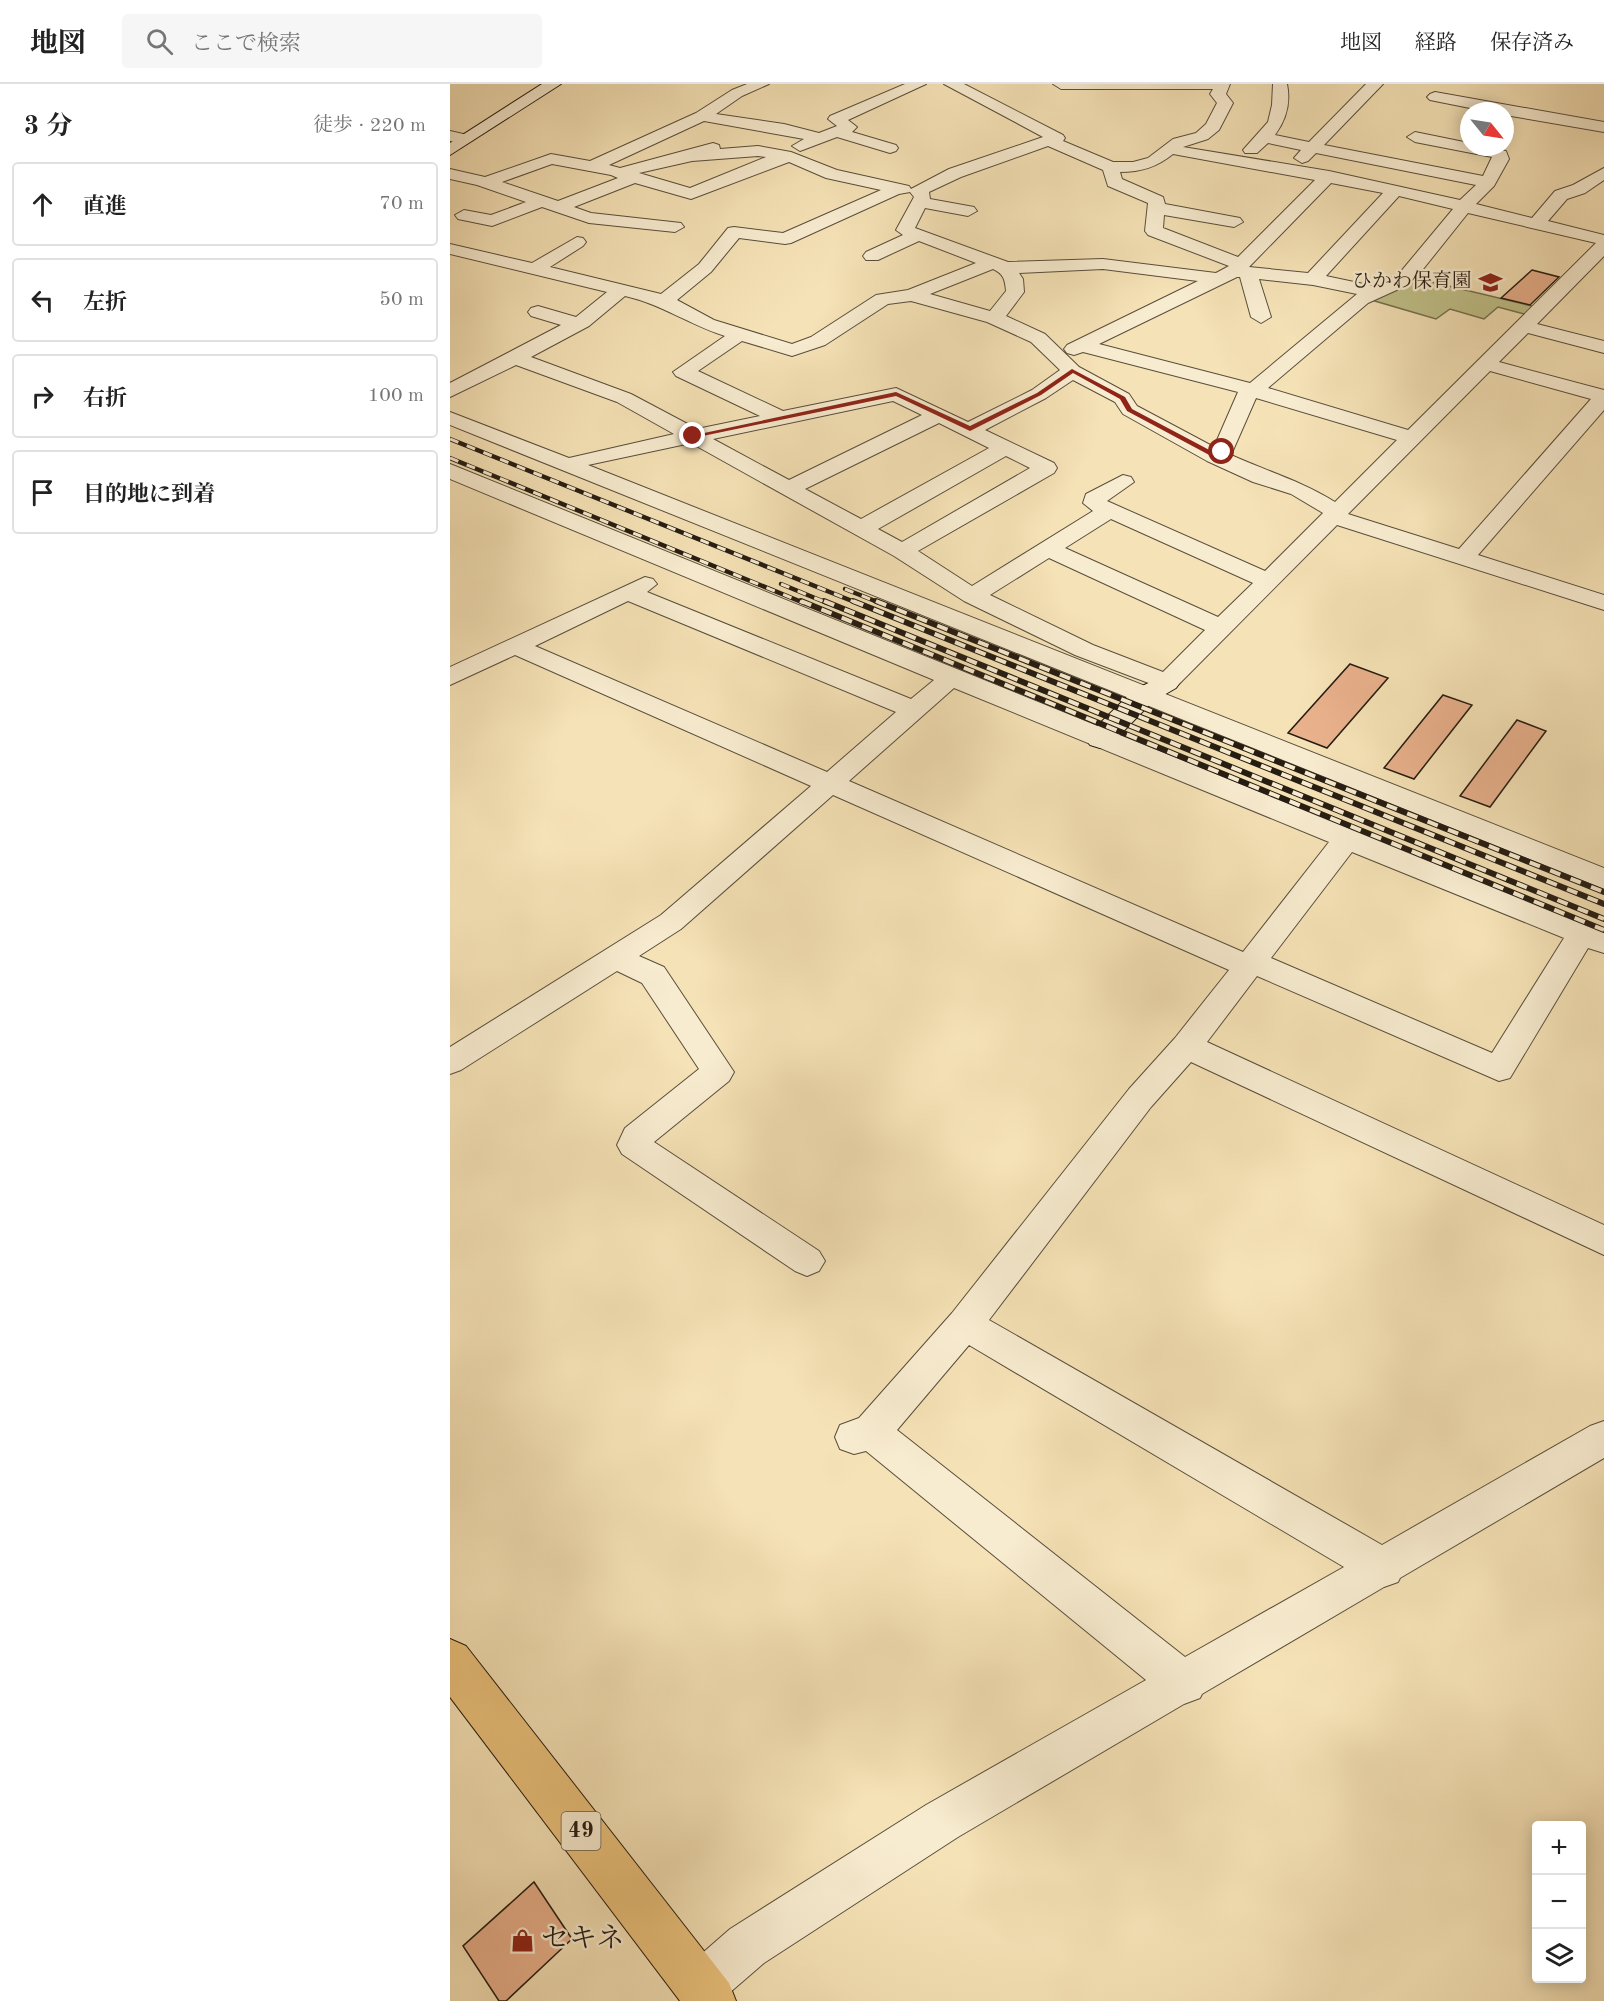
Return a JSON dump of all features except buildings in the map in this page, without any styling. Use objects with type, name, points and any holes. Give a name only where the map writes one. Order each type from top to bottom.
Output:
[{"type":"main road","points":[[450,150],[458,138],[553,84]]},
{"type":"main road","points":[[1100,739],[1143,696],[1167,682]]},
{"type":"main road","name":"49","points":[[450,1661],[705,1994]]},
{"type":"street","points":[[591,167],[702,116],[737,93],[761,84]]},
{"type":"street","points":[[791,157],[787,152],[849,127],[836,119],[918,84]]},
{"type":"street","points":[[952,84],[1057,138],[955,173],[919,196],[905,230],[999,266],[1014,279],[1016,292],[994,318]]},
{"type":"street","points":[[1049,141],[1112,167],[1134,167],[1154,161],[1179,142],[1202,136],[1213,128],[1224,103],[1218,94],[1222,84],[1061,84]]},
{"type":"street","points":[[1291,169],[1375,84]]},
{"type":"street","points":[[1239,160],[1265,138],[1276,123],[1282,105],[1280,85]]},
{"type":"street","points":[[1389,161],[1415,137],[1433,101],[1527,113],[1543,119],[1604,128]]},
{"type":"street","points":[[702,116],[784,129],[819,138]]},
{"type":"street","points":[[836,132],[890,148]]},
{"type":"street","points":[[1215,456],[1222,452],[1245,397],[1360,299],[1405,279],[1465,205],[1488,182],[1501,159],[1500,154],[1415,137]]},
{"type":"street","points":[[1265,138],[1488,182]]},
{"type":"street","points":[[694,156],[723,144]]},
{"type":"street","points":[[1170,149],[1329,176],[1465,205],[1604,240]]},
{"type":"street","points":[[464,215],[492,221],[551,204],[663,160],[758,151],[791,157],[832,174],[897,189],[968,211]]},
{"type":"street","points":[[486,182],[551,159],[626,175],[691,194],[777,159],[791,157]]},
{"type":"street","points":[[1112,167],[1114,182],[1157,201],[1154,231],[1241,269],[1313,279],[1373,292]]},
{"type":"street","points":[[1536,224],[1562,195],[1579,189],[1604,173]]},
{"type":"street","points":[[450,174],[486,182],[589,218],[675,227]]},
{"type":"street","points":[[1057,356],[1082,346],[1216,278],[1241,269],[1329,176]]},
{"type":"street","points":[[664,301],[705,268],[734,232],[785,239],[897,189]]},
{"type":"street","points":[[1313,279],[1395,190]]},
{"type":"street","points":[[1156,208],[1234,222]]},
{"type":"street","points":[[872,256],[919,235]]},
{"type":"street","points":[[535,269],[577,242]]},
{"type":"street","points":[[516,358],[624,398],[902,551],[972,596],[1084,650],[1167,682],[1604,246]]},
{"type":"street","points":[[450,249],[664,301],[707,324],[792,350],[818,340],[882,299],[912,295],[999,266],[1103,264],[1216,278]]},
{"type":"street","points":[[1241,269],[1262,317]]},
{"type":"street","points":[[622,290],[578,324],[516,358],[462,407],[569,467],[1604,879]]},
{"type":"street","points":[[912,295],[994,318],[1038,338],[1072,371],[1122,398],[1130,410],[1215,456],[1261,477],[1299,489],[1336,515],[1604,603]]},
{"type":"street","points":[[538,312],[578,324]]},
{"type":"street","points":[[1524,326],[1604,347]]},
{"type":"street","points":[[740,334],[683,372],[780,418]]},
{"type":"street","points":[[1082,346],[1254,390],[1413,438]]},
{"type":"street","points":[[1463,558],[1604,396],[1486,364]]},
{"type":"street","points":[[970,429],[1039,394],[1072,371]]},
{"type":"street","points":[[569,467],[581,460],[896,394],[1046,468],[902,551]]},
{"type":"street","points":[[788,489],[939,415]]},
{"type":"street","points":[[861,530],[1007,447]]},
{"type":"street","points":[[450,471],[1100,739],[1593,938],[1499,1069],[828,784],[515,646]]},
{"type":"street","points":[[1123,482],[1094,499],[1094,503],[1269,581]]},
{"type":"street","points":[[972,596],[1109,510]]},
{"type":"street","points":[[1049,549],[1221,628]]},
{"type":"street","points":[[450,677],[681,567]]},
{"type":"street","points":[[627,592],[914,710]]},
{"type":"street","points":[[450,1062],[671,922],[952,677]]},
{"type":"street","points":[[1185,1683],[863,1434],[965,1324],[1140,1098],[1186,1046],[1347,839]]},
{"type":"street","points":[[616,958],[653,975],[718,1072],[636,1137],[634,1145],[807,1261]]},
{"type":"street","points":[[1186,1046],[1604,1241]]},
{"type":"street","points":[[965,1324],[1384,1568]]},
{"type":"street","points":[[705,1994],[747,1946],[942,1821],[1384,1568],[1604,1438]]},
{"type":"green space","points":[[1415,278],[1536,307],[1528,315],[1498,307],[1484,319],[1450,309],[1436,319],[1368,299]]},
{"type":"railway","points":[[450,439],[857,603]]},
{"type":"railway","points":[[450,458],[804,603]]},
{"type":"railway","points":[[781,584],[827,603]]},
{"type":"railway","points":[[845,589],[880,603]]},
{"type":"railway","points":[[801,601],[1604,930]]},
{"type":"railway","points":[[824,601],[1604,919]]},
{"type":"railway","points":[[853,601],[1604,904]]},
{"type":"railway","points":[[876,601],[1604,892]]},
{"type":"place","name":"ひかわ保育園","points":[[1490,282]]},
{"type":"place","name":"セキネ","points":[[523,1940]]},
{"type":"route","points":[[693,436],[896,394],[970,429],[1039,394],[1072,371],[1122,398],[1130,410],[1215,456],[1222,452]]}]
